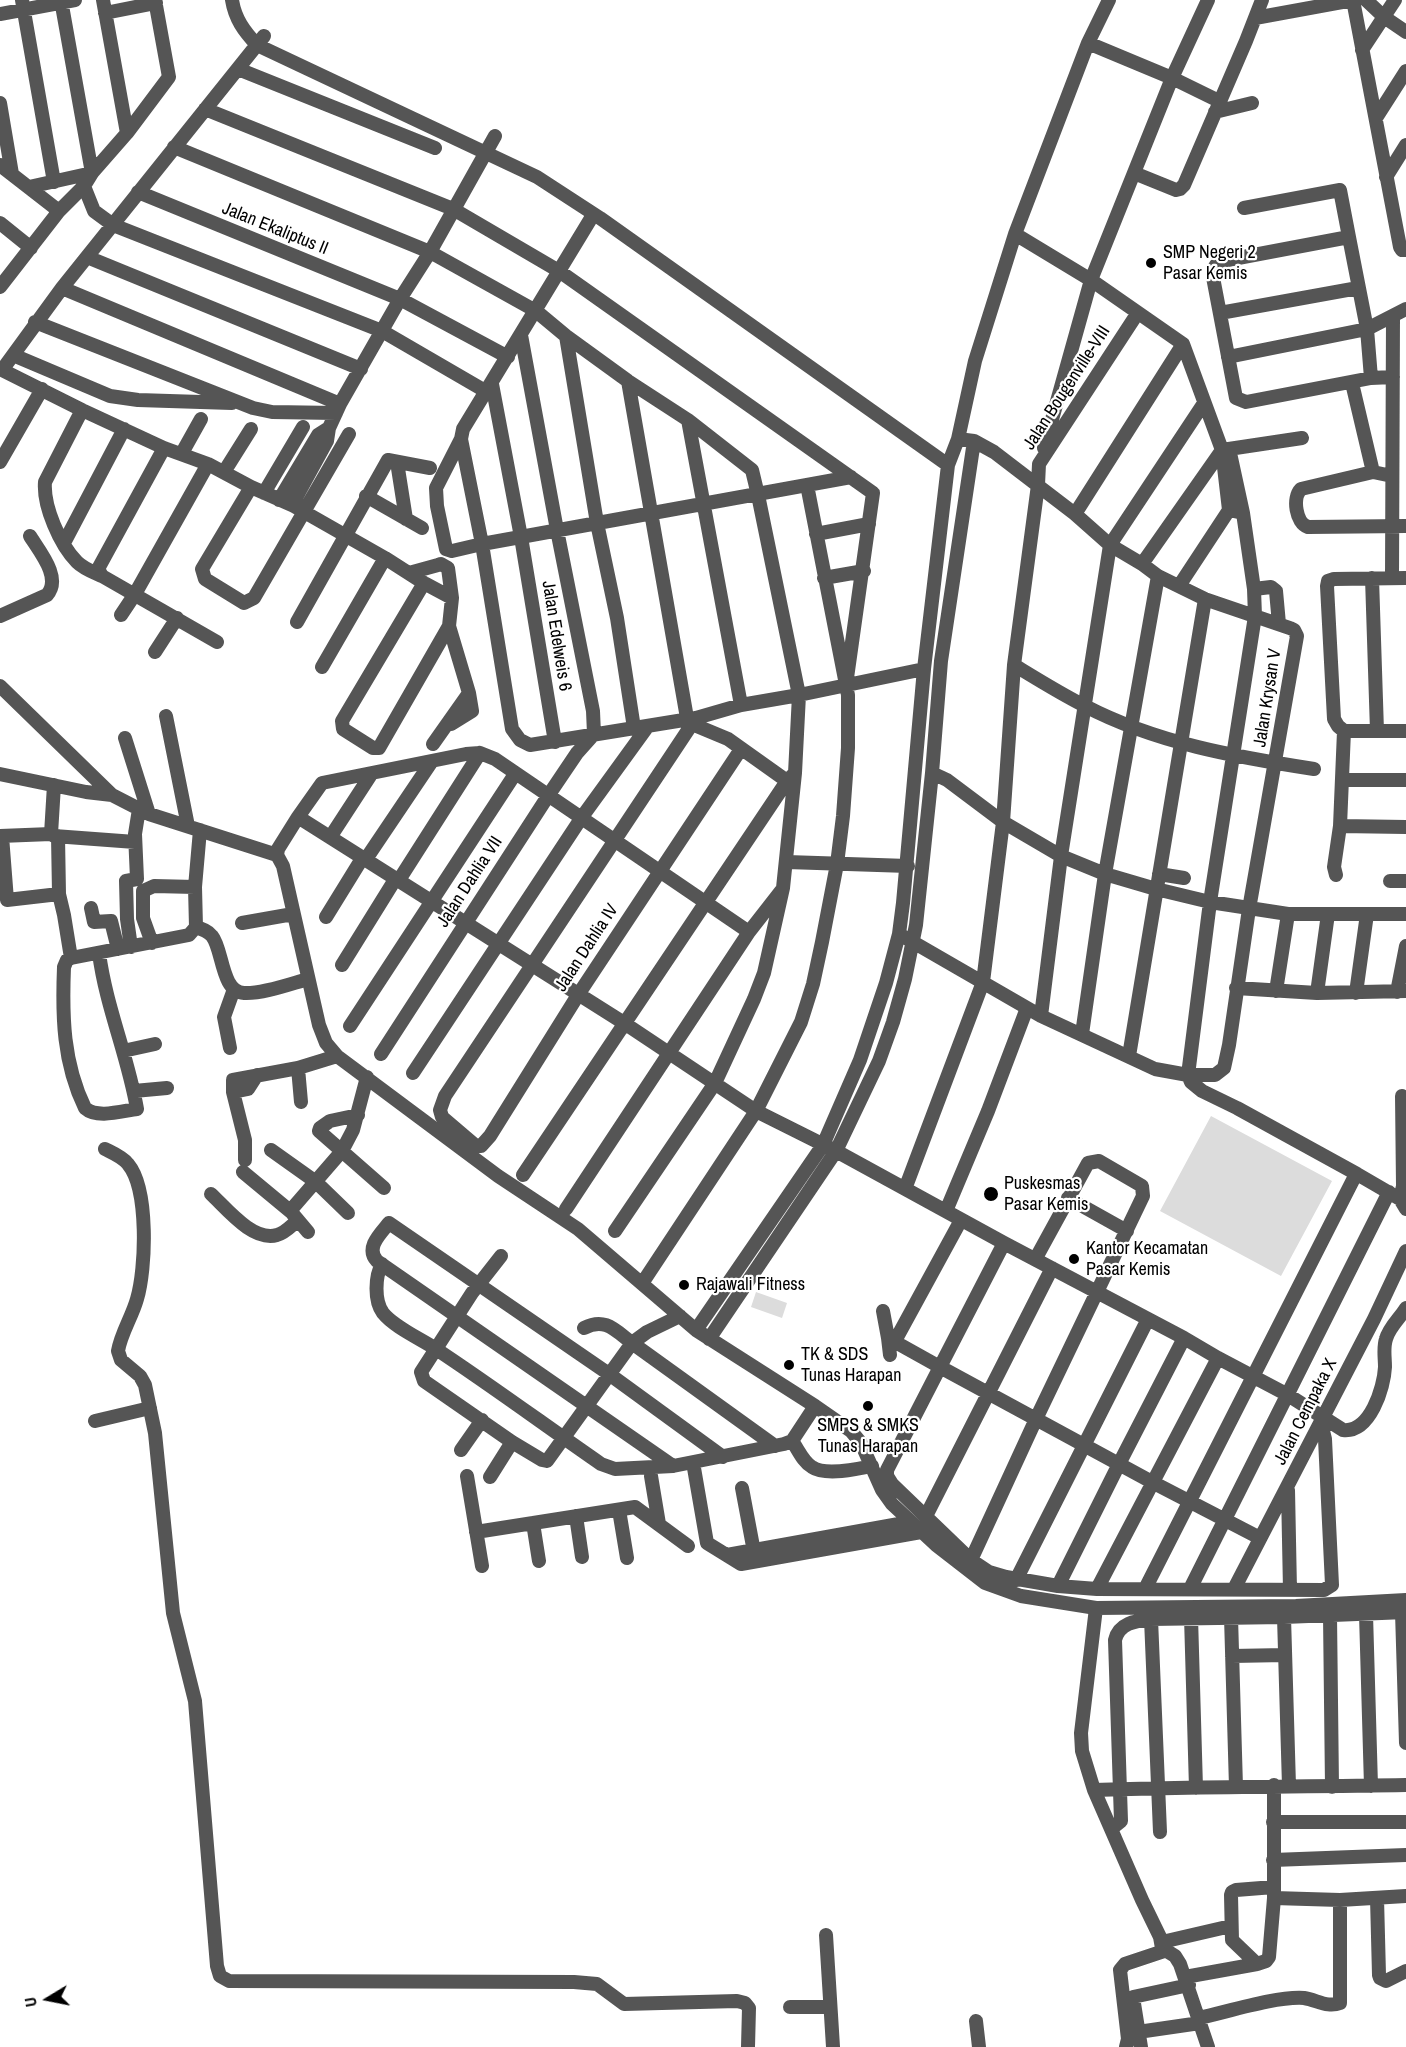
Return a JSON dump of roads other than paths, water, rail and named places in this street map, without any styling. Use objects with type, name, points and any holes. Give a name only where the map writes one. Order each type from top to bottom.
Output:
[{"type":"street","points":[[232,0],[234,11],[243,30],[260,41],[484,153],[537,177],[600,218],[948,465]]},
{"type":"street","points":[[696,1330],[830,1148],[886,982],[899,934],[908,866],[924,666],[948,465],[957,439],[975,361],[1015,234],[1088,43],[1109,0]]},
{"type":"street","points":[[1039,464],[1091,280],[1172,78],[1208,0]]},
{"type":"street","points":[[1134,173],[1176,190],[1184,186],[1255,6],[1353,0],[1395,227],[1400,249],[1406,250]]},
{"type":"street","points":[[1366,0],[1384,17],[1406,32]]},
{"type":"street","points":[[1362,50],[1395,0]]},
{"type":"street","points":[[0,14],[23,5],[65,1],[92,173]]},
{"type":"street","points":[[0,288],[5,272],[31,248],[59,211],[84,186],[92,173],[127,133],[169,77],[152,2],[104,6],[127,133]]},
{"type":"street","points":[[23,5],[54,182]]},
{"type":"street","points":[[260,41],[35,322],[1,371],[164,447],[208,464],[285,502],[452,598]]},
{"type":"street","points":[[1088,43],[1172,78],[1217,106],[1252,103]]},
{"type":"street","points":[[238,69],[435,148]]},
{"type":"street","points":[[1376,118],[1406,71]]},
{"type":"street","points":[[0,103],[12,174]]},
{"type":"street","points":[[205,109],[453,209],[559,271],[873,493],[864,571],[846,684]]},
{"type":"street","points":[[285,502],[308,463],[327,441],[338,408],[495,136]]},
{"type":"street","points":[[1386,177],[1406,146]]},
{"type":"street","points":[[174,147],[430,252],[536,311],[566,336],[628,381],[688,420],[752,470],[799,695],[791,777],[787,862],[783,888],[764,973],[715,1083],[615,1231]]},
{"type":"street","points":[[0,165],[59,211]]},
{"type":"street","points":[[29,187],[92,173]]},
{"type":"street","points":[[84,186],[94,212],[113,225],[382,331],[489,388]]},
{"type":"street","points":[[1244,208],[1340,190],[1367,329],[1371,378]]},
{"type":"street","name":"Jalan Ekaliptus II","points":[[138,192],[400,299],[508,357]]},
{"type":"street","points":[[1395,227],[1406,212]]},
{"type":"street","points":[[593,215],[464,429],[436,488],[435,494],[446,549],[452,551],[851,477]]},
{"type":"street","points":[[0,223],[31,248]]},
{"type":"street","points":[[1015,234],[1091,280],[1183,344],[1204,403],[1225,449],[1236,512],[1254,589],[1255,616],[1210,903],[1188,1075],[1191,1082],[1202,1091],[1357,1174],[1398,1200]]},
{"type":"street","points":[[1349,237],[1222,261],[1216,265],[1212,272],[1234,393],[1236,398],[1242,401],[1371,378],[1393,377]]},
{"type":"street","points":[[87,257],[361,369]]},
{"type":"street","points":[[62,288],[338,408]]},
{"type":"street","points":[[1220,313],[1358,288]]},
{"type":"street","points":[[1228,357],[1367,329],[1406,309]]},
{"type":"street","name":"Jalan Bougenville-VIII","points":[[905,1189],[983,982],[1003,822],[1014,665],[1039,464],[1137,314]]},
{"type":"street","points":[[1393,315],[1392,476],[1399,526],[1399,578],[1331,579],[1327,586],[1334,719],[1344,731],[1406,731]]},
{"type":"street","points":[[35,322],[240,403],[272,412],[338,408]]},
{"type":"street","points":[[521,335],[593,711],[594,734]]},
{"type":"street","points":[[566,336],[597,523],[617,618],[634,728]]},
{"type":"street","points":[[1075,514],[1183,344]]},
{"type":"street","points":[[13,355],[110,396],[138,400],[240,403]]},
{"type":"street","points":[[532,966],[615,842],[692,720],[651,514],[628,381]]},
{"type":"street","points":[[1352,383],[1373,472]]},
{"type":"street","name":"Jalan Edelweis 6","points":[[489,388],[521,537],[555,742]]},
{"type":"street","points":[[0,462],[42,389]]},
{"type":"street","points":[[1041,1016],[1061,856],[1110,545],[1204,403]]},
{"type":"street","points":[[82,410],[45,483],[48,505],[64,543],[78,564],[217,642]]},
{"type":"street","points":[[182,453],[201,419]]},
{"type":"street","points":[[688,420],[741,705]]},
{"type":"street","points":[[303,427],[202,569],[205,579],[244,603],[254,598],[349,434]]},
{"type":"street","points":[[64,543],[124,429]]},
{"type":"street","points":[[224,472],[250,429]]},
{"type":"street","points":[[1142,564],[1225,449],[1302,438]]},
{"type":"street","points":[[461,439],[482,544],[512,729],[520,740],[530,745],[692,720],[741,705],[799,695],[941,661]]},
{"type":"street","points":[[709,1339],[830,1148],[879,1061],[905,979],[916,925],[941,661],[974,441],[957,439]]},
{"type":"street","name":"Jalan Krysan V","points":[[899,934],[1041,1016],[1155,1069],[1188,1075],[1213,1076],[1219,1074],[1224,1068],[1249,909],[1297,636],[1294,630],[1205,599],[1158,576],[1110,545],[1038,485],[994,452],[974,441]]},
{"type":"street","points":[[102,576],[98,569],[99,566],[164,447]]},
{"type":"street","points":[[297,622],[344,534],[388,460],[430,468]]},
{"type":"street","points":[[397,462],[406,519]]},
{"type":"street","points":[[121,615],[208,464]]},
{"type":"street","points":[[1392,476],[1373,472],[1302,489],[1296,498],[1298,520],[1302,525],[1308,527],[1399,526]]},
{"type":"street","points":[[645,1279],[756,1111],[801,1022],[813,984],[837,864],[848,748],[846,684],[807,485]]},
{"type":"street","points":[[366,496],[422,528]]},
{"type":"street","points":[[1179,586],[1236,512]]},
{"type":"street","points":[[816,534],[869,524]]},
{"type":"street","points":[[0,616],[47,595],[51,590],[52,576],[30,536]]},
{"type":"street","points":[[322,667],[386,558]]},
{"type":"street","points":[[409,573],[438,564],[445,566],[449,571],[452,598],[449,626],[469,693],[472,711],[444,728],[433,744]]},
{"type":"street","points":[[824,578],[864,571]]},
{"type":"street","points":[[1082,1034],[1105,874],[1158,576]]},
{"type":"street","points":[[1372,578],[1377,731]]},
{"type":"street","points":[[424,583],[342,721],[343,729],[373,748],[379,748],[449,626]]},
{"type":"street","points":[[1254,589],[1271,587],[1276,591],[1279,624]]},
{"type":"street","points":[[1129,1056],[1205,599]]},
{"type":"street","points":[[155,652],[177,618]]},
{"type":"street","points":[[1014,665],[1085,706],[1130,726],[1182,744],[1314,769]]},
{"type":"street","points":[[0,686],[112,795]]},
{"type":"street","points":[[99,953],[104,984],[137,1109],[93,1113],[89,1112],[83,1103],[70,1068],[63,1023],[64,967],[66,960],[71,958],[189,935],[196,927],[194,828],[166,716]]},
{"type":"street","points":[[692,720],[791,777]]},
{"type":"street","points":[[413,1072],[582,817],[648,726]]},
{"type":"street","points":[[1336,874],[1334,867],[1340,826],[1344,731]]},
{"type":"street","name":"Jalan Dahlia VII","points":[[381,1054],[548,796],[577,753],[594,734]]},
{"type":"street","points":[[125,738],[144,811],[135,842],[137,879],[126,881],[125,948]]},
{"type":"street","name":"Jalan Dahlia IV","points":[[532,966],[441,1105],[442,1117],[476,1146],[485,1143],[578,995],[741,749]]},
{"type":"street","points":[[342,964],[480,753]]},
{"type":"street","points":[[750,932],[495,759],[480,753],[322,783],[279,849],[319,1025],[326,1043],[337,1056],[498,1176],[578,1229],[696,1330],[851,1431],[861,1443],[886,1497],[921,1532],[984,1583],[1021,1596],[1096,1608],[1258,1612],[1405,1608]]},
{"type":"street","points":[[326,917],[432,761]]},
{"type":"street","points":[[332,836],[372,773]]},
{"type":"street","points":[[932,773],[947,780],[1003,822],[1061,856],[1105,874],[1210,903],[1249,909],[1288,914],[1406,914]]},
{"type":"street","points":[[0,774],[112,795],[144,811],[194,828],[279,849]]},
{"type":"street","points":[[350,1026],[515,774]]},
{"type":"street","points":[[523,1175],[705,901],[791,777]]},
{"type":"street","points":[[1342,780],[1406,780]]},
{"type":"street","points":[[54,785],[58,894],[71,958]]},
{"type":"street","points":[[298,817],[332,836],[624,1023],[756,1111],[1099,1291],[1288,1395],[1322,1421],[1346,1431],[1359,1428],[1364,1424],[1382,1382],[1386,1339],[1406,1308]]},
{"type":"street","points":[[1340,826],[1406,827]]},
{"type":"street","points":[[58,894],[7,900],[1,836],[55,835],[135,842]]},
{"type":"street","points":[[787,862],[908,866]]},
{"type":"street","points":[[1159,874],[1184,878]]},
{"type":"street","points":[[1390,880],[1406,881]]},
{"type":"street","points":[[152,943],[143,918],[143,891],[154,886],[195,887]]},
{"type":"street","points":[[566,1209],[750,932],[783,888]]},
{"type":"street","points":[[91,908],[94,922],[127,919]]},
{"type":"street","points":[[242,923],[293,914]]},
{"type":"street","points":[[1276,991],[1288,914]]},
{"type":"street","points":[[1317,993],[1328,914]]},
{"type":"street","points":[[1356,993],[1367,914]]},
{"type":"street","points":[[111,921],[125,948]]},
{"type":"street","points":[[196,927],[205,930],[213,937],[227,977],[234,989],[241,994],[308,979]]},
{"type":"street","points":[[1236,988],[1317,993],[1402,991],[1406,946]]},
{"type":"street","points":[[230,1048],[224,1017],[234,989]]},
{"type":"street","points":[[946,1211],[988,1111],[1027,1008]]},
{"type":"street","points":[[123,1051],[155,1044]]},
{"type":"street","points":[[308,1232],[244,1166],[245,1140],[232,1092],[232,1083],[234,1079],[298,1068],[337,1056]]},
{"type":"street","points":[[298,1068],[301,1102]]},
{"type":"street","points":[[211,1194],[256,1234],[277,1235],[342,1151],[354,1130],[367,1077]]},
{"type":"street","points":[[134,1091],[167,1088]]},
{"type":"street","points":[[1190,1589],[1288,1395],[1398,1200],[1403,1186],[1402,1096]]},
{"type":"street","points":[[358,1115],[330,1121],[320,1128],[320,1133],[384,1188]]},
{"type":"street","points":[[105,1149],[129,1165],[139,1190],[144,1268],[136,1301],[118,1352],[121,1360],[143,1380],[155,1432],[173,1614],[194,1695],[217,1966],[222,1978],[229,1981],[574,1982],[597,1984],[624,2004],[737,2001],[745,2003],[749,2008],[748,2047]]},
{"type":"street","points":[[271,1150],[316,1182],[348,1213]]},
{"type":"street","points":[[971,1560],[1127,1231],[1143,1196],[1142,1186],[1101,1162],[1088,1163],[1036,1258]]},
{"type":"street","points":[[1145,1589],[1357,1174]]},
{"type":"street","points":[[1068,1198],[1127,1231]]},
{"type":"street","points":[[891,1340],[961,1220]]},
{"type":"street","points":[[673,1466],[382,1264],[373,1256],[372,1249],[388,1223],[609,1374],[723,1457]]},
{"type":"street","points":[[1004,1243],[887,1470],[887,1476],[892,1484],[971,1560],[989,1572],[1016,1580],[1097,1589],[1324,1590],[1329,1588],[1332,1585],[1325,1439],[1322,1421]]},
{"type":"street","name":"Jalan Cempaka X","points":[[1234,1589],[1322,1421],[1406,1251]]},
{"type":"street","points":[[501,1256],[435,1348],[421,1372],[422,1378],[512,1442],[546,1461],[550,1460],[632,1343],[647,1332],[680,1316]]},
{"type":"street","points":[[382,1264],[378,1270],[377,1288],[382,1312],[389,1319],[611,1469],[673,1466],[792,1441],[815,1406]]},
{"type":"street","points":[[926,1516],[1052,1268]]},
{"type":"street","points":[[883,1311],[891,1340],[890,1355]]},
{"type":"street","points":[[1016,1580],[1148,1318]]},
{"type":"street","points":[[584,1328],[602,1323],[610,1326],[775,1446]]},
{"type":"street","points":[[1058,1586],[1184,1338]]},
{"type":"street","points":[[891,1340],[1260,1538]]},
{"type":"street","points":[[1097,1589],[1218,1358]]},
{"type":"street","points":[[95,1421],[150,1408]]},
{"type":"street","points":[[461,1450],[482,1420]]},
{"type":"street","points":[[792,1441],[805,1460],[816,1469],[848,1472],[872,1466]]},
{"type":"street","points":[[490,1477],[512,1442]]},
{"type":"street","points":[[694,1468],[707,1543]]},
{"type":"street","points":[[467,1476],[482,1566]]},
{"type":"street","points":[[651,1476],[659,1524]]},
{"type":"street","points":[[742,1488],[754,1556]]},
{"type":"street","points":[[1287,1488],[1290,1590]]},
{"type":"street","points":[[476,1532],[635,1507],[688,1546]]},
{"type":"street","points":[[621,1509],[677,1548],[707,1543],[727,1555],[754,1556],[921,1532]]},
{"type":"street","points":[[621,1509],[627,1558]]},
{"type":"street","points":[[576,1516],[582,1557]]},
{"type":"street","points":[[754,1556],[910,1522]]},
{"type":"street","points":[[533,1523],[539,1561]]},
{"type":"street","points":[[1096,1608],[1081,1743],[1084,1762],[1142,1900],[1165,1946],[1180,1964],[1208,2047]]},
{"type":"street","points":[[1111,1829],[1121,1821],[1115,1640],[1122,1627],[1151,1619],[1231,1617],[1258,1612],[1284,1617],[1366,1614],[1405,1608]]},
{"type":"street","points":[[1405,1608],[1406,1743]]},
{"type":"street","points":[[1366,1614],[1371,1786]]},
{"type":"street","points":[[1330,1615],[1332,1786]]},
{"type":"street","points":[[1191,1617],[1196,1788]]},
{"type":"street","points":[[1231,1617],[1236,1786]]},
{"type":"street","points":[[1284,1617],[1289,1786]]},
{"type":"street","points":[[1151,1619],[1160,1832]]},
{"type":"street","points":[[1232,1656],[1285,1655]]},
{"type":"street","points":[[1094,1790],[1274,1785],[1406,1785]]},
{"type":"street","points":[[1128,2001],[1187,1981],[1257,1964],[1269,1957],[1274,1893],[1274,1785]]},
{"type":"street","points":[[1273,1822],[1406,1822]]},
{"type":"street","points":[[1273,1860],[1406,1855]]},
{"type":"street","points":[[1257,1964],[1233,1943],[1232,1892],[1274,1893],[1340,1900],[1406,1896]]},
{"type":"street","points":[[1377,1898],[1380,1978],[1386,1981],[1406,1971]]},
{"type":"street","points":[[1138,2032],[1290,1999],[1311,1999],[1333,2005],[1340,2003],[1340,1900]]},
{"type":"street","points":[[1141,2047],[1120,1972],[1122,1966],[1165,1946],[1231,1926]]},
{"type":"street","points":[[826,1935],[833,2047]]},
{"type":"street","points":[[1126,2047],[1128,2001]]},
{"type":"street","points":[[790,2007],[830,2007]]},
{"type":"street","points":[[976,2021],[979,2047]]},
{"type":"place","name":"SMP Negeri 2 Pasar Kemis","points":[[1151,263]]},
{"type":"place","name":"Puskesmas Pasar Kemis","points":[[991,1194]]},
{"type":"place","name":"Kantor Kecamatan Pasar Kemis","points":[[1074,1259]]},
{"type":"place","name":"Rajawali Fitness","points":[[684,1285]]},
{"type":"place","name":"TK & SDS Tunas Harapan","points":[[789,1365]]},
{"type":"place","name":"SMPS & SMKS Tunas Harapan","points":[[868,1406]]}]
